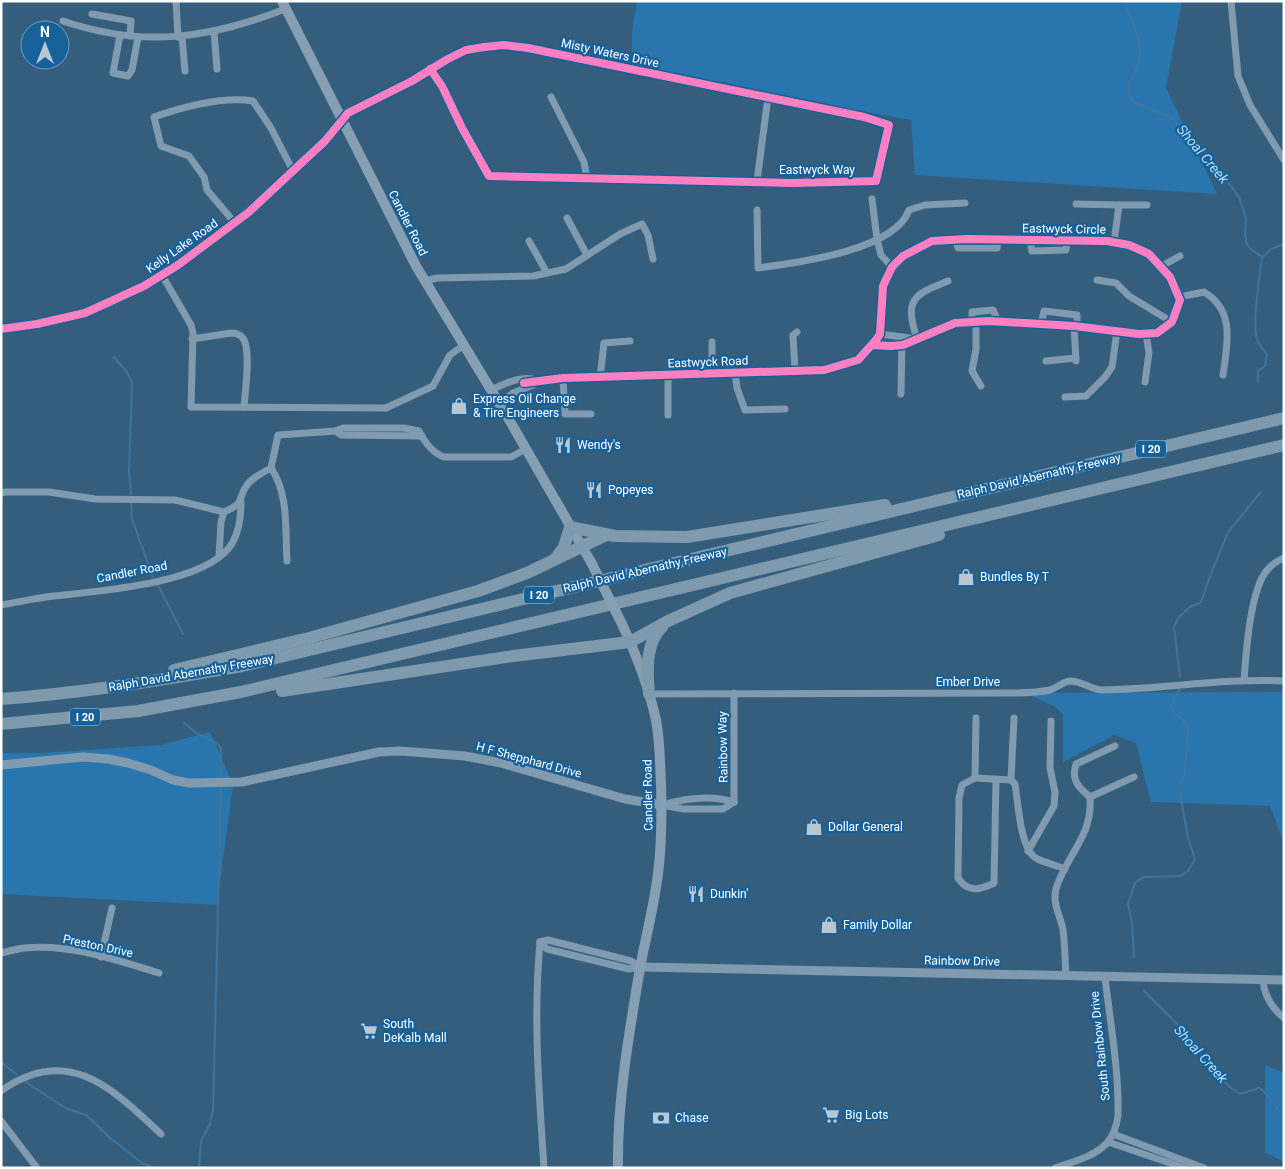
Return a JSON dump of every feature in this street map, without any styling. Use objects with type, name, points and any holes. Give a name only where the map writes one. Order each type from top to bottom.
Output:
[{"type":"highway","name":"Ralph David Abernathy Freeway","points":[[1,699],[144,683],[242,666],[1284,418]]},
{"type":"highway","name":"Ralph David Abernathy Freeway","points":[[1,724],[105,715],[168,706],[279,684],[1284,445]]},
{"type":"highway","points":[[554,560],[564,547],[570,527],[606,535],[687,537],[861,510],[1018,481]]},
{"type":"highway","points":[[168,706],[515,656],[630,642],[668,621],[730,593],[1123,484]]},
{"type":"highway","points":[[57,694],[128,681],[309,638],[404,612],[486,588],[527,573],[606,535]]},
{"type":"highway","points":[[648,694],[648,674],[653,639],[658,630],[668,621]]},
{"type":"main road","name":"Candler Road","points":[[284,5],[342,122],[425,281],[526,449],[591,562],[630,642],[648,694],[656,722],[659,742],[662,805],[661,853],[620,1094],[618,1168]]},
{"type":"street","points":[[176,1],[185,71]]},
{"type":"street","points":[[1231,1],[1238,76],[1250,105],[1284,160]]},
{"type":"street","points":[[70,23],[103,32],[134,37],[180,37],[214,31],[284,5]]},
{"type":"street","points":[[92,14],[131,21],[134,37],[132,70],[128,76],[113,73],[120,35]]},
{"type":"street","points":[[214,31],[217,69]]},
{"type":"street","name":"Misty Waters Drive","points":[[342,122],[348,113],[412,81],[466,50],[504,45],[528,48],[864,116],[889,125]]},
{"type":"street","name":"Eastwyck Way","points":[[430,69],[442,86],[462,128],[489,176],[730,181],[876,181],[889,125]]},
{"type":"street","points":[[757,181],[768,97]]},
{"type":"street","points":[[235,223],[207,190],[204,177],[189,156],[161,146],[154,117],[178,109],[238,98],[252,101],[271,128],[292,171]]},
{"type":"street","points":[[551,98],[584,162],[587,178]]},
{"type":"street","name":"Kelly Lake Road","points":[[1,329],[37,324],[85,313],[144,286],[235,223],[325,141],[342,122]]},
{"type":"street","points":[[872,198],[877,238],[882,255],[892,267],[884,286],[880,334],[902,341]]},
{"type":"street","points":[[757,210],[758,268],[815,260],[848,251],[877,238],[898,225],[909,210],[925,205],[965,203]]},
{"type":"street","points":[[1076,204],[1147,205]]},
{"type":"street","points":[[1114,242],[1119,205]]},
{"type":"street","points":[[568,218],[587,255]]},
{"type":"street","points":[[425,281],[437,278],[533,276],[566,269],[620,234],[642,224],[648,236],[653,259]]},
{"type":"street","name":"Eastwyck Circle","points":[[892,267],[903,256],[932,241],[955,240],[958,248],[997,248],[998,239],[1114,242],[1130,245],[1149,254],[1170,277],[1179,297]]},
{"type":"street","points":[[1030,240],[1032,251],[1066,250],[1067,240]]},
{"type":"street","points":[[529,241],[547,273]]},
{"type":"street","points":[[1160,266],[1180,256]]},
{"type":"street","points":[[162,275],[191,325],[191,407],[386,408],[433,386],[450,355],[464,345]]},
{"type":"street","points":[[1097,280],[1116,282],[1129,296],[1172,322]]},
{"type":"street","points":[[917,339],[910,311],[915,298],[923,291],[948,281]]},
{"type":"street","points":[[872,345],[891,346],[902,341],[917,339],[955,323],[974,322],[1076,326],[1157,333],[1172,322],[1180,300],[1179,297],[1204,292],[1214,298],[1225,317],[1228,336],[1223,375]]},
{"type":"street","points":[[981,386],[972,371],[976,349],[972,312],[993,310],[998,322]]},
{"type":"street","points":[[1041,324],[1044,311],[1077,315],[1076,359],[1046,361]]},
{"type":"street","points":[[1065,397],[1086,396],[1105,377],[1112,367],[1117,331]]},
{"type":"street","points":[[795,370],[793,335],[798,332]]},
{"type":"street","points":[[192,339],[231,333],[236,333],[242,337],[247,348],[244,407]]},
{"type":"street","points":[[1145,382],[1149,353],[1146,333]]},
{"type":"street","name":"Eastwyck Road","points":[[491,390],[522,383],[531,386],[540,381],[563,378],[824,370],[858,360],[880,334]]},
{"type":"street","points":[[600,377],[604,343],[630,341]]},
{"type":"street","points":[[901,394],[902,341]]},
{"type":"street","points":[[712,342],[712,373]]},
{"type":"street","points":[[735,372],[736,388],[745,410],[785,409]]},
{"type":"street","points":[[668,374],[668,415]]},
{"type":"street","name":"Eastwyck Road","points":[[499,404],[529,377],[540,381]]},
{"type":"street","points":[[563,378],[564,414],[591,414]]},
{"type":"street","points":[[287,561],[282,491],[277,477],[271,468],[278,435],[336,431],[343,428],[404,428],[419,431],[437,454],[444,457],[512,457],[526,449]]},
{"type":"street","points":[[219,557],[229,548],[239,526],[241,502],[246,487],[255,476],[271,468]]},
{"type":"street","points":[[1,493],[49,492],[95,499],[175,500],[224,512],[236,507],[241,502]]},
{"type":"street","points":[[219,557],[221,522],[224,512]]},
{"type":"street","name":"Candler Road","points":[[1,605],[52,596],[106,591],[180,576],[219,557]]},
{"type":"street","points":[[1244,680],[1247,644],[1256,596],[1267,570],[1284,558]]},
{"type":"street","name":"Ember Drive","points":[[648,694],[1031,693],[1051,690],[1064,682],[1073,681],[1103,690],[1244,680],[1284,681]]},
{"type":"street","name":"Rainbow Way","points":[[662,805],[684,799],[722,798],[734,802],[734,693]]},
{"type":"street","points":[[975,778],[976,718]]},
{"type":"street","points":[[1014,718],[1011,780],[1015,784],[1022,830],[1028,851],[1036,858],[1065,869]]},
{"type":"street","points":[[1028,851],[1054,806],[1050,768],[1051,721]]},
{"type":"street","points":[[1090,797],[1078,787],[1073,772],[1076,764],[1115,746]]},
{"type":"street","name":"H F Shepphard Drive","points":[[1,765],[83,756],[128,764],[151,770],[173,780],[189,783],[242,782],[379,752],[400,751],[465,756],[501,763],[625,799],[662,805]]},
{"type":"street","points":[[1090,797],[1134,776]]},
{"type":"street","points":[[996,780],[994,884],[984,888],[972,889],[963,885],[958,878],[959,798],[962,785],[975,778],[1011,780]]},
{"type":"street","points":[[1066,976],[1062,927],[1056,906],[1056,890],[1088,825],[1090,797]]},
{"type":"street","points":[[101,957],[112,908]]},
{"type":"street","points":[[544,1168],[537,993],[540,942],[547,949],[630,969],[640,968]]},
{"type":"street","name":"Preston Drive","points":[[1,953],[24,948],[74,950],[159,972]]},
{"type":"street","name":"Rainbow Drive","points":[[640,968],[1284,980]]},
{"type":"street","name":"South Rainbow Drive","points":[[1055,1168],[1065,1166],[1090,1155],[1108,1142],[1113,1134],[1118,1117],[1116,1073],[1104,976]]},
{"type":"street","points":[[1263,980],[1267,997],[1275,1011],[1284,1018]]},
{"type":"street","points":[[1,1090],[30,1075],[51,1071],[70,1072],[106,1086],[121,1097],[161,1134]]},
{"type":"street","points":[[1,1121],[37,1168]]},
{"type":"street","points":[[1113,1134],[1182,1163]]},
{"type":"street","points":[[1108,1142],[1204,1168]]},
{"type":"shaded area","points":[[637,1],[1182,1],[1166,88],[1217,194],[915,175],[911,120],[632,69],[632,30]]},
{"type":"shaded area","points":[[1284,692],[1284,843],[1270,806],[1151,802],[1136,743],[1114,735],[1063,762],[1063,714],[1054,706],[1025,693]]},
{"type":"shaded area","points":[[210,732],[233,784],[217,905],[1,894],[1,753],[40,753],[161,745]]},
{"type":"shaded area","points":[[1265,1065],[1284,1073],[1284,1162],[1265,1152]]},
{"type":"waterway","name":"Shoal Creek","points":[[1125,1],[1125,6],[1138,35],[1140,47],[1139,61],[1129,87],[1132,101],[1173,119],[1214,163],[1239,197],[1246,218],[1245,236],[1247,244],[1262,257]]},
{"type":"waterway","points":[[1263,257],[1271,249],[1284,244]]},
{"type":"waterway","name":"Shoal Creek","points":[[1258,382],[1258,371],[1265,366],[1267,354],[1258,342],[1255,325],[1262,257]]},
{"type":"waterway","points":[[114,357],[127,372],[132,383],[129,472],[131,494]]},
{"type":"waterway","name":"Shoal Creek","points":[[1180,677],[1174,627],[1179,617],[1190,607],[1201,602],[1228,532],[1261,492]]},
{"type":"waterway","points":[[131,504],[132,519],[153,577]]},
{"type":"waterway","points":[[158,585],[183,634]]},
{"type":"waterway","name":"Shoal Creek","points":[[1134,957],[1132,923],[1128,904],[1135,883],[1144,877],[1181,876],[1188,871],[1195,859],[1188,838],[1179,788],[1184,776],[1188,734],[1186,724],[1171,708],[1179,689]]},
{"type":"waterway","points":[[184,723],[195,732],[218,744],[221,749],[221,777]]},
{"type":"waterway","points":[[199,1168],[201,1141],[210,1124],[213,1110],[221,788]]},
{"type":"waterway","name":"Shoal Creek","points":[[1144,991],[1178,1026],[1225,1082],[1241,1094],[1259,1088],[1269,1097],[1284,1117]]},
{"type":"waterway","points":[[1,1062],[17,1075]]},
{"type":"waterway","points":[[26,1082],[67,1109],[86,1115],[109,1137],[142,1163],[154,1168]]},
{"type":"cycle path","points":[[1,329],[37,324],[85,313],[144,286],[178,265],[249,212],[325,141],[348,113],[412,81],[446,60],[466,50],[504,45],[528,48],[864,117],[889,125],[876,181],[792,183],[489,176],[462,128],[442,86],[430,69]]},
{"type":"cycle path","points":[[524,383],[563,378],[824,370],[858,360],[880,334],[883,286],[892,267],[903,256],[932,241],[966,239],[1107,241],[1129,245],[1149,254],[1170,277],[1180,300],[1172,322],[1157,333],[1139,334],[1074,326],[989,321],[955,323],[903,345],[872,345]]},
{"type":"place","name":"Express Oil Change & Tire Engineers","points":[[459,406]]},
{"type":"place","name":"Wendy's","points":[[563,445]]},
{"type":"place","name":"Popeyes","points":[[594,490]]},
{"type":"place","name":"Bundles By T","points":[[966,577]]},
{"type":"place","name":"Dollar General","points":[[814,827]]},
{"type":"place","name":"Dunkin'","points":[[696,894]]},
{"type":"place","name":"Family Dollar","points":[[829,925]]},
{"type":"place","name":"South DeKalb Mall","points":[[369,1031]]},
{"type":"place","name":"Big Lots","points":[[831,1115]]},
{"type":"place","name":"Chase","points":[[661,1118]]}]
